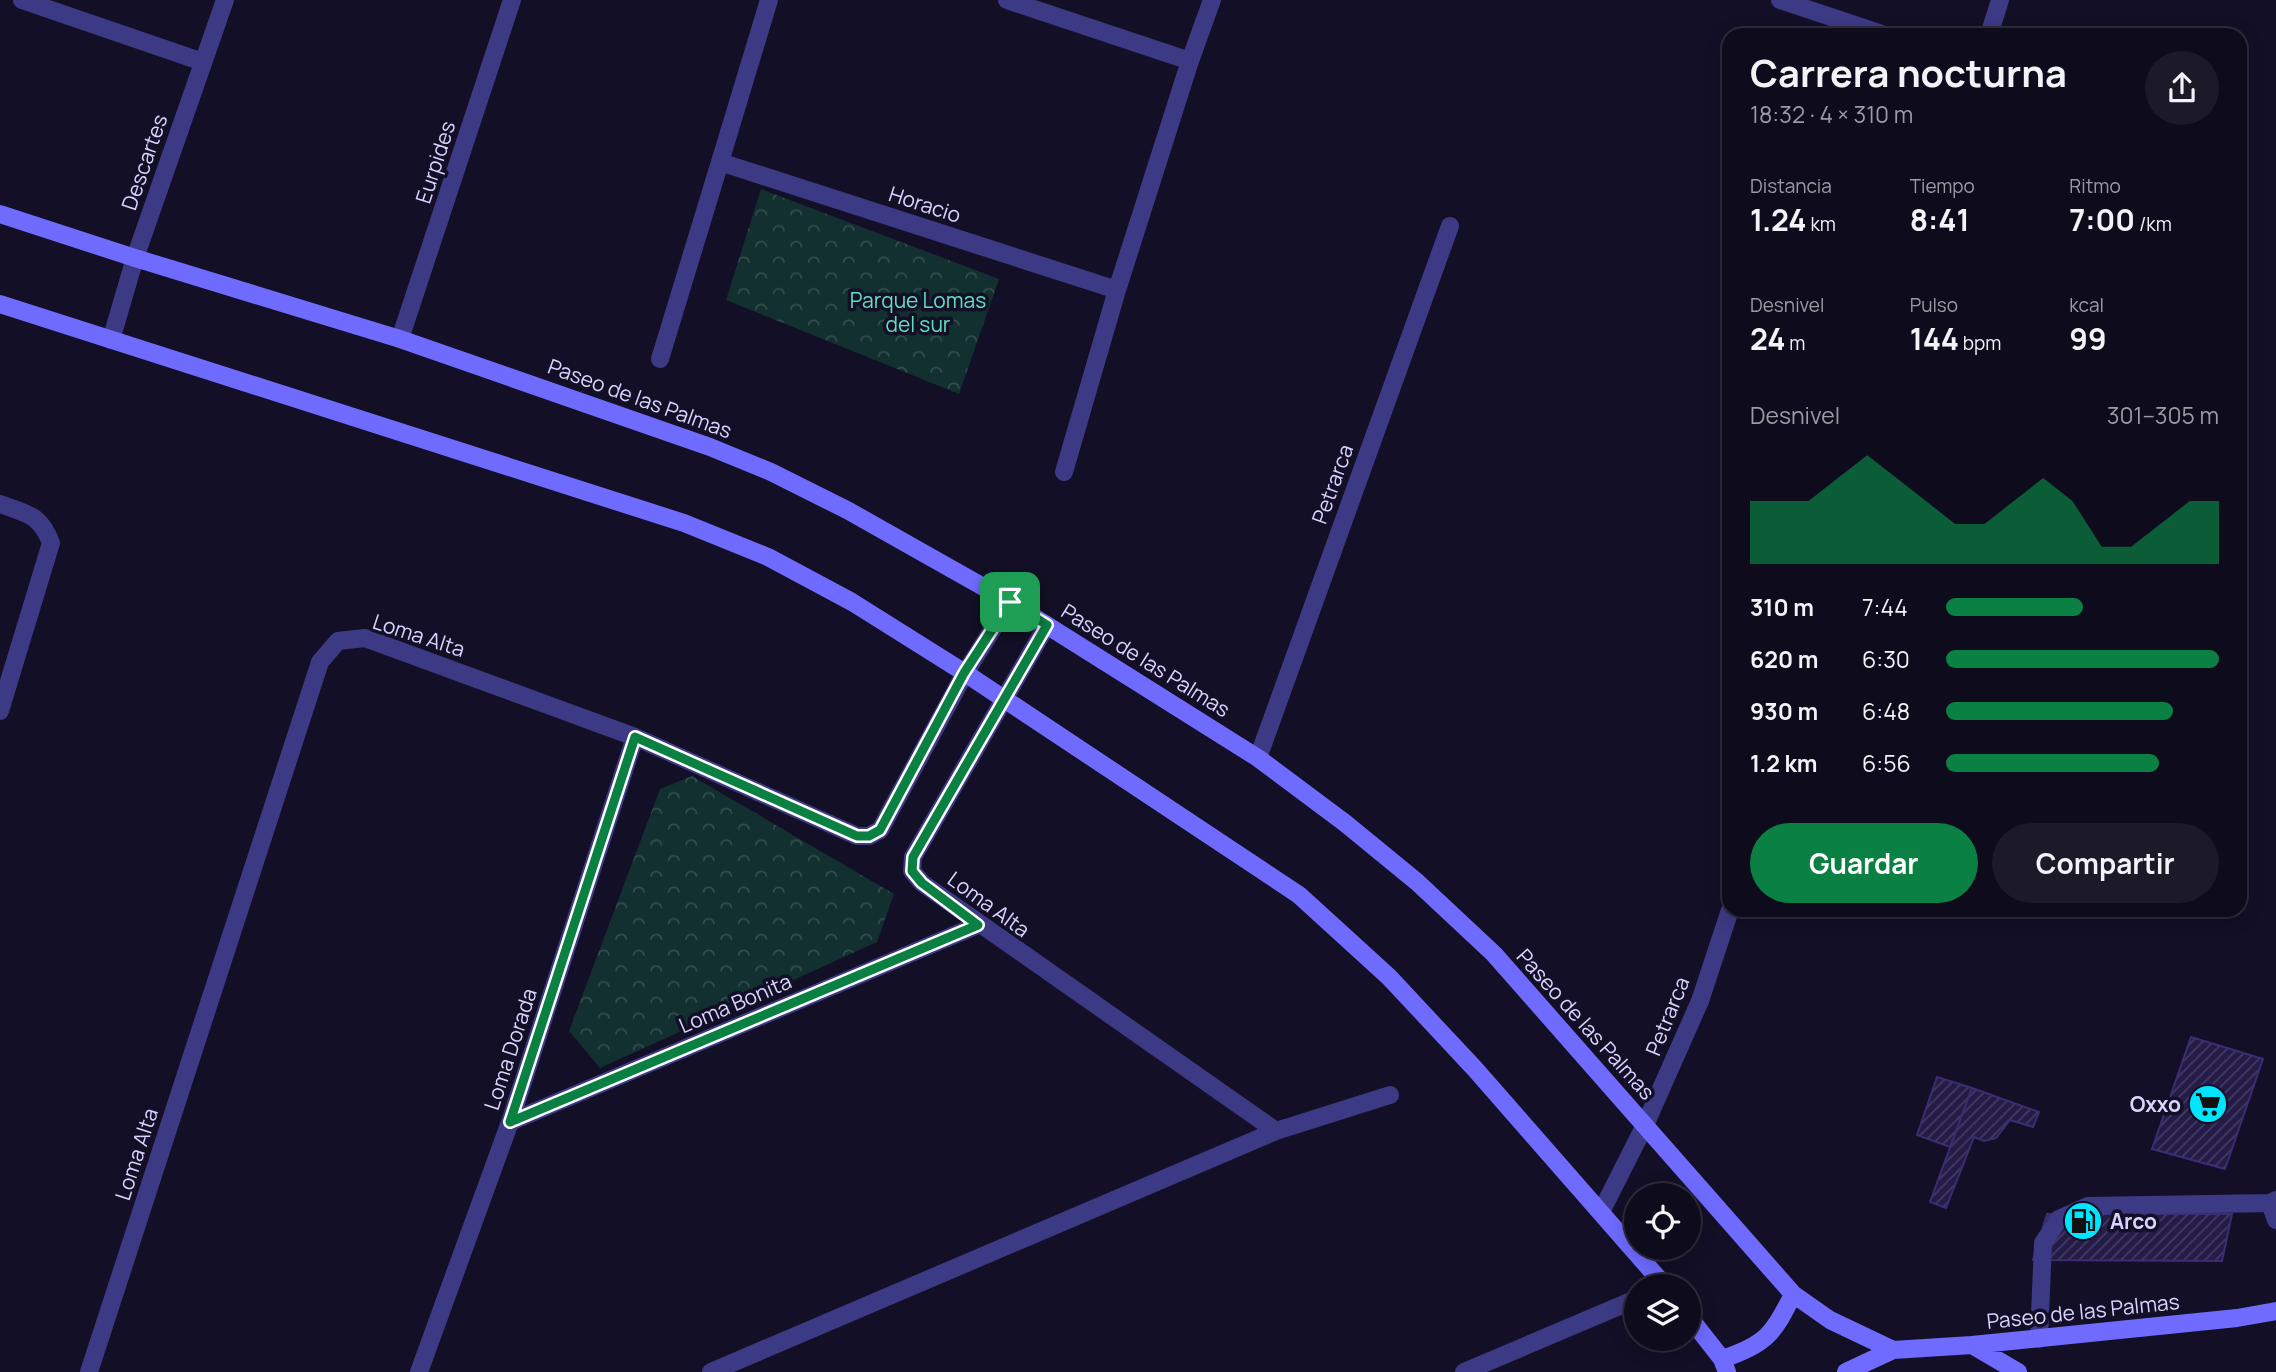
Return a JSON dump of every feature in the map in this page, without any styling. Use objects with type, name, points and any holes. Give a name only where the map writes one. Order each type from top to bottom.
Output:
[{"type":"street","points":[[22,0],[203,62]]},
{"type":"street","name":"Descartes","points":[[111,340],[135,258],[225,0]]},
{"type":"street","name":"Eurpides","points":[[400,338],[512,0]]},
{"type":"street","points":[[660,359],[769,0]]},
{"type":"street","points":[[1007,0],[1190,61]]},
{"type":"street","points":[[1064,472],[1117,290],[1212,0]]},
{"type":"street","points":[[1780,0],[1864,28]]},
{"type":"street","points":[[1991,28],[2000,0]]},
{"type":"street","name":"Horacio","points":[[720,162],[1117,290]]},
{"type":"street","name":"Paseo de las Palmas","points":[[0,214],[400,338],[652,424],[771,472],[847,510],[1010,602],[1258,758],[1345,823],[1417,882],[1494,954],[1793,1294],[1830,1320],[1893,1350]]},
{"type":"street","name":"Petrarca","points":[[1258,758],[1450,226]]},
{"type":"street","points":[[0,304],[684,523],[768,557],[852,602],[1003,698],[1299,895],[1389,977],[1475,1069],[1655,1274]]},
{"type":"street","points":[[0,504],[29,514],[44,526],[51,543],[0,711]]},
{"type":"street","name":"Loma Alta","points":[[89,1372],[320,662],[338,641],[365,638],[635,737],[857,836],[869,836],[880,830],[964,673],[1010,602]]},
{"type":"street","name":"Loma Alta","points":[[1047,625],[913,857],[912,871],[922,883],[978,925],[1276,1131]]},
{"type":"street","name":"Loma Dorada","points":[[419,1372],[510,1122],[635,737]]},
{"type":"street","name":"Petrarca","points":[[1601,1212],[1646,1125],[1700,1001],[1728,917]]},
{"type":"street","name":"Loma Bonita","points":[[510,1122],[978,925]]},
{"type":"street","points":[[711,1372],[1276,1131],[1390,1095]]},
{"type":"street","points":[[2039,1339],[2043,1243],[2059,1219],[2088,1206],[2274,1208]]},
{"type":"street","points":[[1701,1334],[1724,1366],[1771,1334],[1793,1294]]},
{"type":"street","points":[[1464,1372],[1624,1304]]},
{"type":"street","name":"Paseo de las Palmas","points":[[1846,1372],[1893,1350],[2039,1339],[2237,1318],[2276,1311]]},
{"type":"street","points":[[1972,1345],[2018,1372]]},
{"type":"green space","name":"Parque Lomas del sur","points":[[761,189],[999,279],[959,394],[726,300]]},
{"type":"green space","points":[[692,776],[894,894],[877,942],[600,1068],[569,1031],[660,789]]},
{"type":"building","name":"Oxxo","points":[[2191,1037],[2263,1059],[2225,1169],[2152,1149]]},
{"type":"building","points":[[1937,1077],[1972,1088],[1950,1147],[1917,1135]]},
{"type":"building","points":[[1972,1088],[2039,1112],[2033,1127],[2010,1120],[1996,1138],[1984,1141],[1974,1137],[1946,1208],[1930,1202]]},
{"type":"building","points":[[2047,1214],[2232,1214],[2222,1261],[2033,1260]]},
{"type":"place","name":"Oxxo","points":[[2208,1104]]},
{"type":"place","name":"Arco","points":[[2083,1221]]},
{"type":"route","points":[[1010,602],[1047,625],[913,857],[912,871],[922,883],[978,925],[510,1122],[635,737],[857,836],[869,836],[880,830],[964,673],[1010,602]]}]
